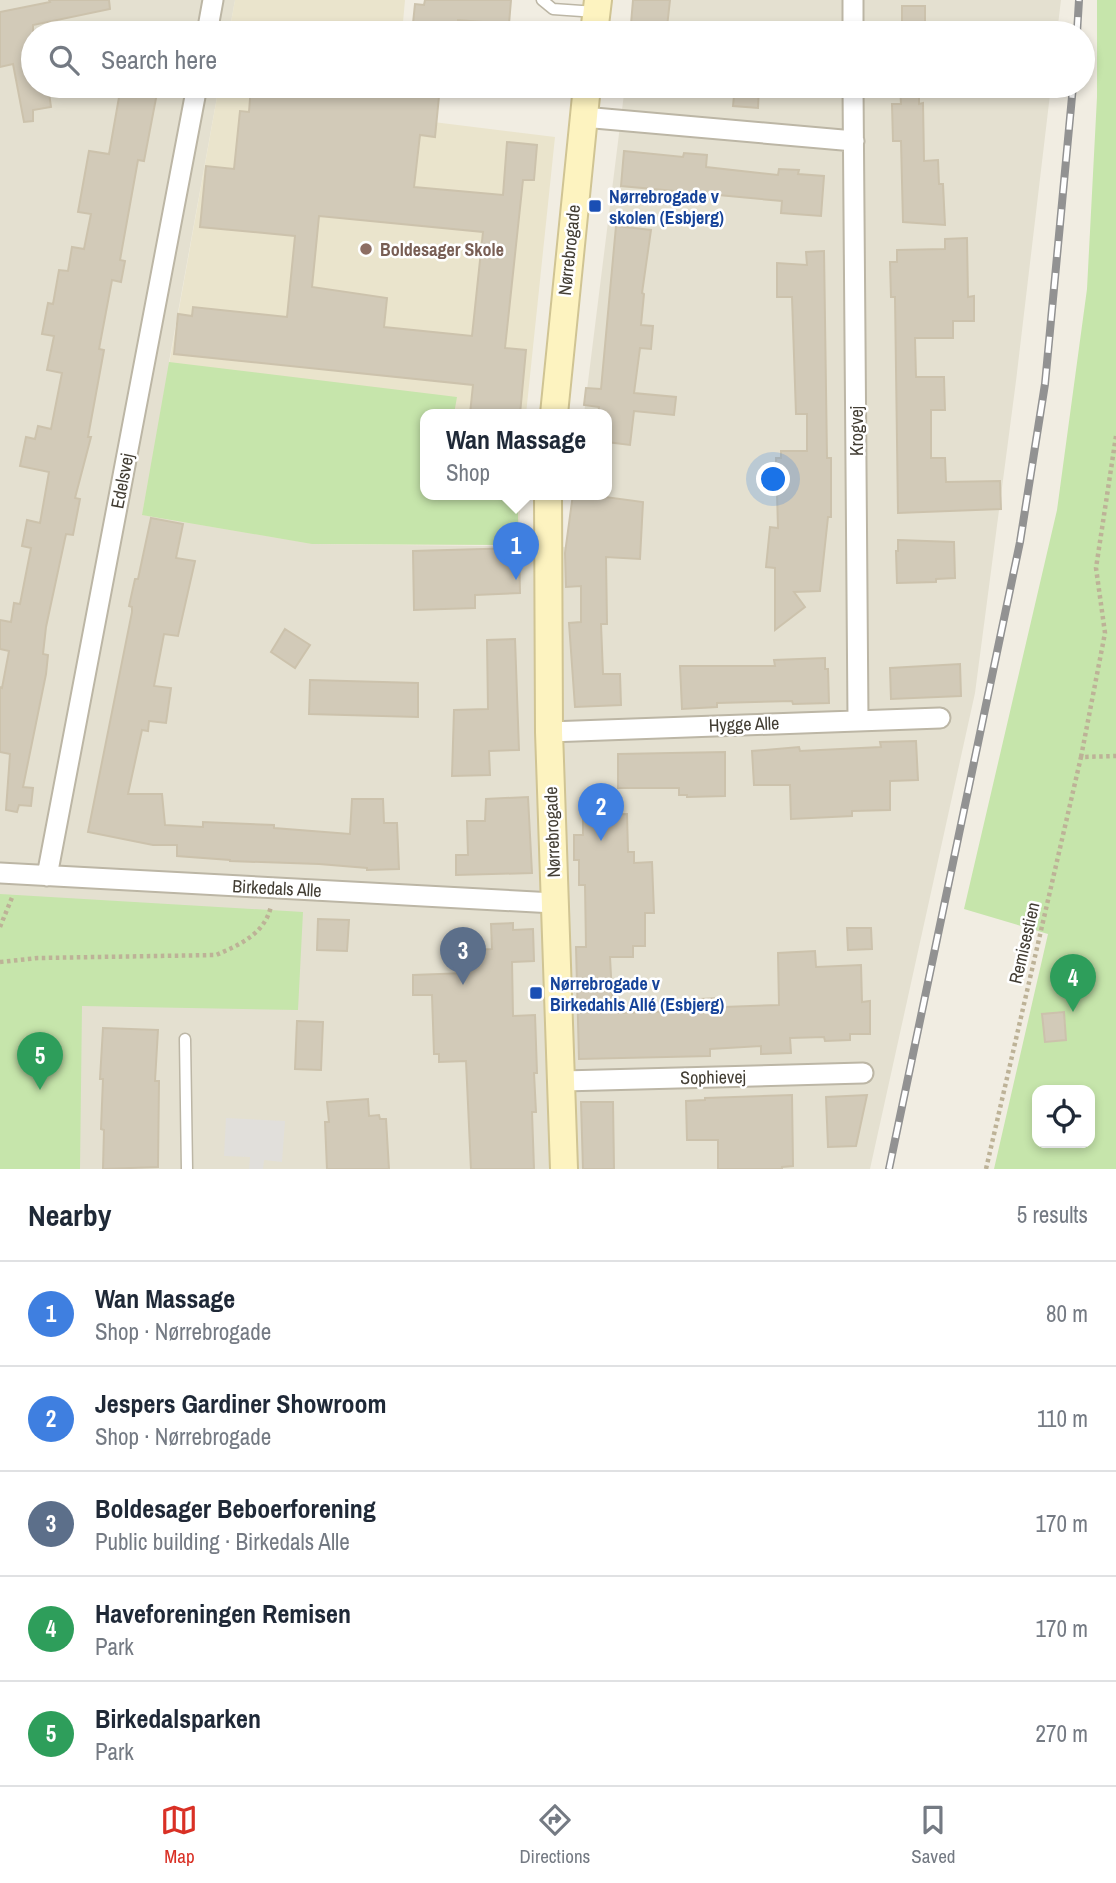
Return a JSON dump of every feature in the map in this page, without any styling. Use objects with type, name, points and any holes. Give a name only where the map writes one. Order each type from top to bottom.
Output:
[{"type":"street","points":[[210,21],[214,0]]},
{"type":"street","points":[[853,0],[853,21]]},
{"type":"street","name":"Edelsvej","points":[[47,876],[195,98]]},
{"type":"street","name":"Nørrebrogade","points":[[554,409],[585,98]]},
{"type":"street","name":"Krogvej","points":[[853,98],[858,720]]},
{"type":"street","points":[[583,117],[854,141]]},
{"type":"street","name":"Nørrebrogade","points":[[548,500],[549,732],[564,1169]]},
{"type":"street","name":"Hygge Alle","points":[[549,732],[940,718]]},
{"type":"street","name":"Birkedals Alle","points":[[0,873],[554,903]]},
{"type":"street","name":"Sophievej","points":[[563,1081],[863,1073]]},
{"type":"lane","points":[[541,0],[553,9],[596,15]]},
{"type":"lane","points":[[184,1039],[187,1169]]},
{"type":"path","name":"Remisestien","points":[[986,1169],[1081,757],[1105,633],[1096,568],[1116,436]]},
{"type":"path","points":[[1081,757],[1116,756]]},
{"type":"path","points":[[0,927],[1,918],[21,874]]},
{"type":"path","points":[[0,962],[38,958],[216,955],[242,944],[260,929],[269,914],[274,888]]},
{"type":"shaded area","points":[[0,0],[235,0],[231,21],[21,21],[21,98],[217,98],[169,362],[312,544],[567,547],[573,500],[612,500],[612,409],[585,409],[624,98],[1050,98],[975,693],[870,1169],[0,1169]]},
{"type":"shaded area","points":[[235,0],[405,0],[403,21],[231,21]]},
{"type":"shaded area","points":[[635,0],[1061,0],[1058,21],[632,21]]},
{"type":"shaded area","name":"Boldesager Skole","points":[[217,98],[395,98],[393,117],[555,137],[527,409],[420,409],[420,500],[521,500],[518,545],[312,544],[142,515]]},
{"type":"shaded area","points":[[226,1118],[285,1121],[282,1162],[264,1160],[263,1169],[249,1169],[250,1157],[224,1156]]},
{"type":"green space","points":[[1097,0],[1116,0],[1116,1169],[994,1169],[1048,934],[964,909],[1057,510],[1087,289],[1097,97]]},
{"type":"green space","points":[[169,362],[457,397],[455,409],[420,409],[420,500],[518,500],[518,545],[312,544],[142,515]]},
{"type":"green space","points":[[0,894],[303,912],[298,1010],[82,1006],[80,1169],[0,1169]]},
{"type":"building","points":[[49,0],[109,0],[110,9],[52,21],[21,21],[21,98],[50,98],[51,107],[33,110],[33,121],[24,122],[13,64],[0,67],[0,12],[50,2]]},
{"type":"building","points":[[425,0],[511,0],[509,21],[413,21],[415,4],[424,5]]},
{"type":"building","points":[[633,0],[670,0],[668,21],[631,21]]},
{"type":"building","points":[[902,6],[925,6],[925,21],[902,21]]},
{"type":"building","points":[[119,98],[156,98],[144,161],[138,160],[120,260],[125,261],[121,282],[112,280],[99,349],[104,350],[88,437],[91,437],[75,498],[80,499],[73,535],[66,534],[46,627],[43,654],[48,655],[46,674],[23,787],[33,788],[31,806],[19,805],[17,812],[6,810],[10,754],[0,752],[0,687],[2,688],[9,651],[0,649],[0,620],[11,622],[14,603],[20,604],[31,548],[22,546],[27,520],[40,523],[49,472],[20,466],[26,437],[35,439],[38,426],[51,429],[62,373],[47,370],[54,336],[42,334],[48,303],[53,304],[59,270],[68,271],[72,247],[84,249],[91,214],[78,212],[89,151],[109,154]]},
{"type":"building","points":[[250,98],[439,98],[435,137],[420,135],[414,187],[503,195],[507,142],[537,145],[534,180],[523,180],[505,348],[526,350],[520,409],[471,409],[473,385],[174,354],[178,314],[192,316],[193,307],[287,317],[295,236],[200,227],[206,166],[234,169],[240,111],[249,112]],"holes":[[[319,216],[483,232],[472,336],[384,327],[387,298],[312,287]]]},
{"type":"building","points":[[734,98],[758,98],[758,108],[733,106]]},
{"type":"building","points":[[901,98],[919,98],[919,104],[923,103],[924,161],[938,160],[939,184],[943,184],[945,225],[903,222],[901,141],[893,141],[892,104],[901,104]]},
{"type":"building","points":[[624,151],[683,157],[684,153],[707,155],[706,167],[778,175],[779,169],[799,170],[798,174],[824,176],[821,216],[781,213],[782,201],[621,186]]},
{"type":"building","points":[[616,226],[651,230],[642,293],[641,325],[653,326],[651,349],[640,348],[634,393],[676,397],[674,415],[634,411],[630,445],[612,443],[612,409],[584,405],[586,388],[601,389]]},
{"type":"building","points":[[967,238],[968,297],[974,296],[974,321],[953,321],[953,338],[915,338],[916,377],[944,377],[945,410],[931,410],[931,458],[945,458],[946,482],[1000,481],[1001,509],[898,513],[895,297],[891,297],[890,262],[897,262],[897,250],[945,249],[945,239]]},
{"type":"building","points":[[824,251],[827,458],[831,458],[831,517],[828,517],[820,591],[794,592],[805,607],[775,630],[775,568],[766,567],[770,527],[778,528],[776,458],[781,458],[781,451],[807,451],[807,414],[796,414],[792,297],[777,297],[777,263],[807,265],[806,252]]},
{"type":"building","points":[[612,498],[643,502],[640,559],[606,557],[607,624],[601,624],[603,674],[620,674],[621,705],[575,707],[569,623],[581,622],[581,586],[566,587],[565,553],[572,500]]},
{"type":"building","points":[[151,518],[183,524],[176,558],[195,561],[178,636],[164,634],[154,686],[171,688],[166,723],[149,721],[148,731],[142,730],[128,794],[162,794],[165,825],[203,827],[203,822],[274,825],[274,828],[350,834],[352,799],[383,799],[384,823],[397,823],[399,869],[367,870],[319,864],[177,856],[177,845],[153,845],[88,832],[132,612],[132,607],[129,606],[135,579],[138,579]]},
{"type":"building","points":[[898,540],[954,542],[955,578],[936,579],[936,582],[897,583]]},
{"type":"building","points":[[519,548],[520,593],[475,595],[475,608],[414,610],[413,551]]},
{"type":"building","points":[[285,629],[310,645],[295,668],[271,652]]},
{"type":"building","points":[[515,639],[519,750],[489,751],[490,775],[452,776],[454,710],[488,709],[487,640]]},
{"type":"building","points":[[825,658],[829,703],[717,703],[717,707],[682,709],[680,666],[775,666],[774,660]]},
{"type":"building","points":[[960,664],[961,696],[891,699],[890,668]]},
{"type":"building","points":[[310,680],[418,683],[418,717],[309,714]]},
{"type":"building","points":[[916,741],[918,780],[890,781],[890,810],[852,811],[852,816],[791,819],[790,785],[754,785],[752,751],[799,747],[800,751],[881,747],[880,742]]},
{"type":"building","points":[[725,752],[725,796],[687,797],[679,795],[679,788],[618,788],[618,754]]},
{"type":"building","points":[[528,797],[532,873],[456,875],[456,855],[468,855],[467,821],[485,821],[486,799]]},
{"type":"building","points":[[627,814],[628,852],[634,852],[634,863],[652,862],[654,913],[645,913],[645,946],[633,946],[633,957],[610,957],[613,1013],[700,1011],[700,999],[722,998],[723,1007],[779,1005],[778,953],[815,951],[816,967],[861,965],[862,1002],[870,1001],[870,1034],[850,1034],[850,1040],[825,1041],[824,1037],[790,1038],[791,1053],[761,1054],[761,1046],[710,1049],[710,1056],[579,1059],[576,947],[586,947],[585,885],[579,885],[579,860],[574,860],[574,835],[583,835],[583,815]]},
{"type":"building","points":[[318,919],[349,920],[347,951],[317,950]]},
{"type":"building","points":[[513,923],[513,930],[533,929],[534,961],[512,962],[513,1016],[535,1015],[537,1073],[534,1073],[536,1112],[532,1112],[534,1169],[471,1169],[466,1061],[439,1062],[439,1054],[434,1054],[432,995],[413,995],[413,975],[466,973],[465,950],[492,949],[491,924]]},
{"type":"building","points":[[847,928],[871,928],[872,949],[848,950]]},
{"type":"building","points":[[1064,1012],[1066,1040],[1045,1042],[1042,1014]]},
{"type":"building","points":[[297,1021],[323,1022],[321,1070],[295,1069]]},
{"type":"building","points":[[103,1028],[158,1030],[155,1081],[159,1081],[158,1167],[103,1169],[103,1079],[100,1079]]},
{"type":"building","points":[[792,1095],[793,1166],[782,1169],[718,1169],[718,1140],[687,1140],[686,1101]]},
{"type":"building","points":[[867,1095],[856,1146],[828,1147],[826,1097]]},
{"type":"building","points":[[368,1099],[369,1116],[379,1115],[380,1119],[386,1119],[389,1169],[327,1169],[327,1102]]},
{"type":"building","points":[[581,1102],[613,1102],[614,1169],[583,1169]]},
{"type":"railway","points":[[1078,21],[1079,0]]},
{"type":"railway","points":[[889,1169],[1020,542],[1045,384],[1072,98]]},
{"type":"place","name":"Nørrebrogade v skolen (Esbjerg)","points":[[595,206]]},
{"type":"place","name":"Boldesager Skole","points":[[366,249]]},
{"type":"place","name":"Wan Massage","points":[[516,580]]},
{"type":"place","name":"Jespers Gardiner Showroom","points":[[601,841]]},
{"type":"place","name":"Boldesager Beboerforening","points":[[463,985]]},
{"type":"place","name":"Nørrebrogade v Birkedahls Allé (Esbjerg)","points":[[536,993]]},
{"type":"place","name":"Haveforeningen Remisen","points":[[1073,1012]]},
{"type":"place","name":"Birkedalsparken","points":[[40,1090]]}]
